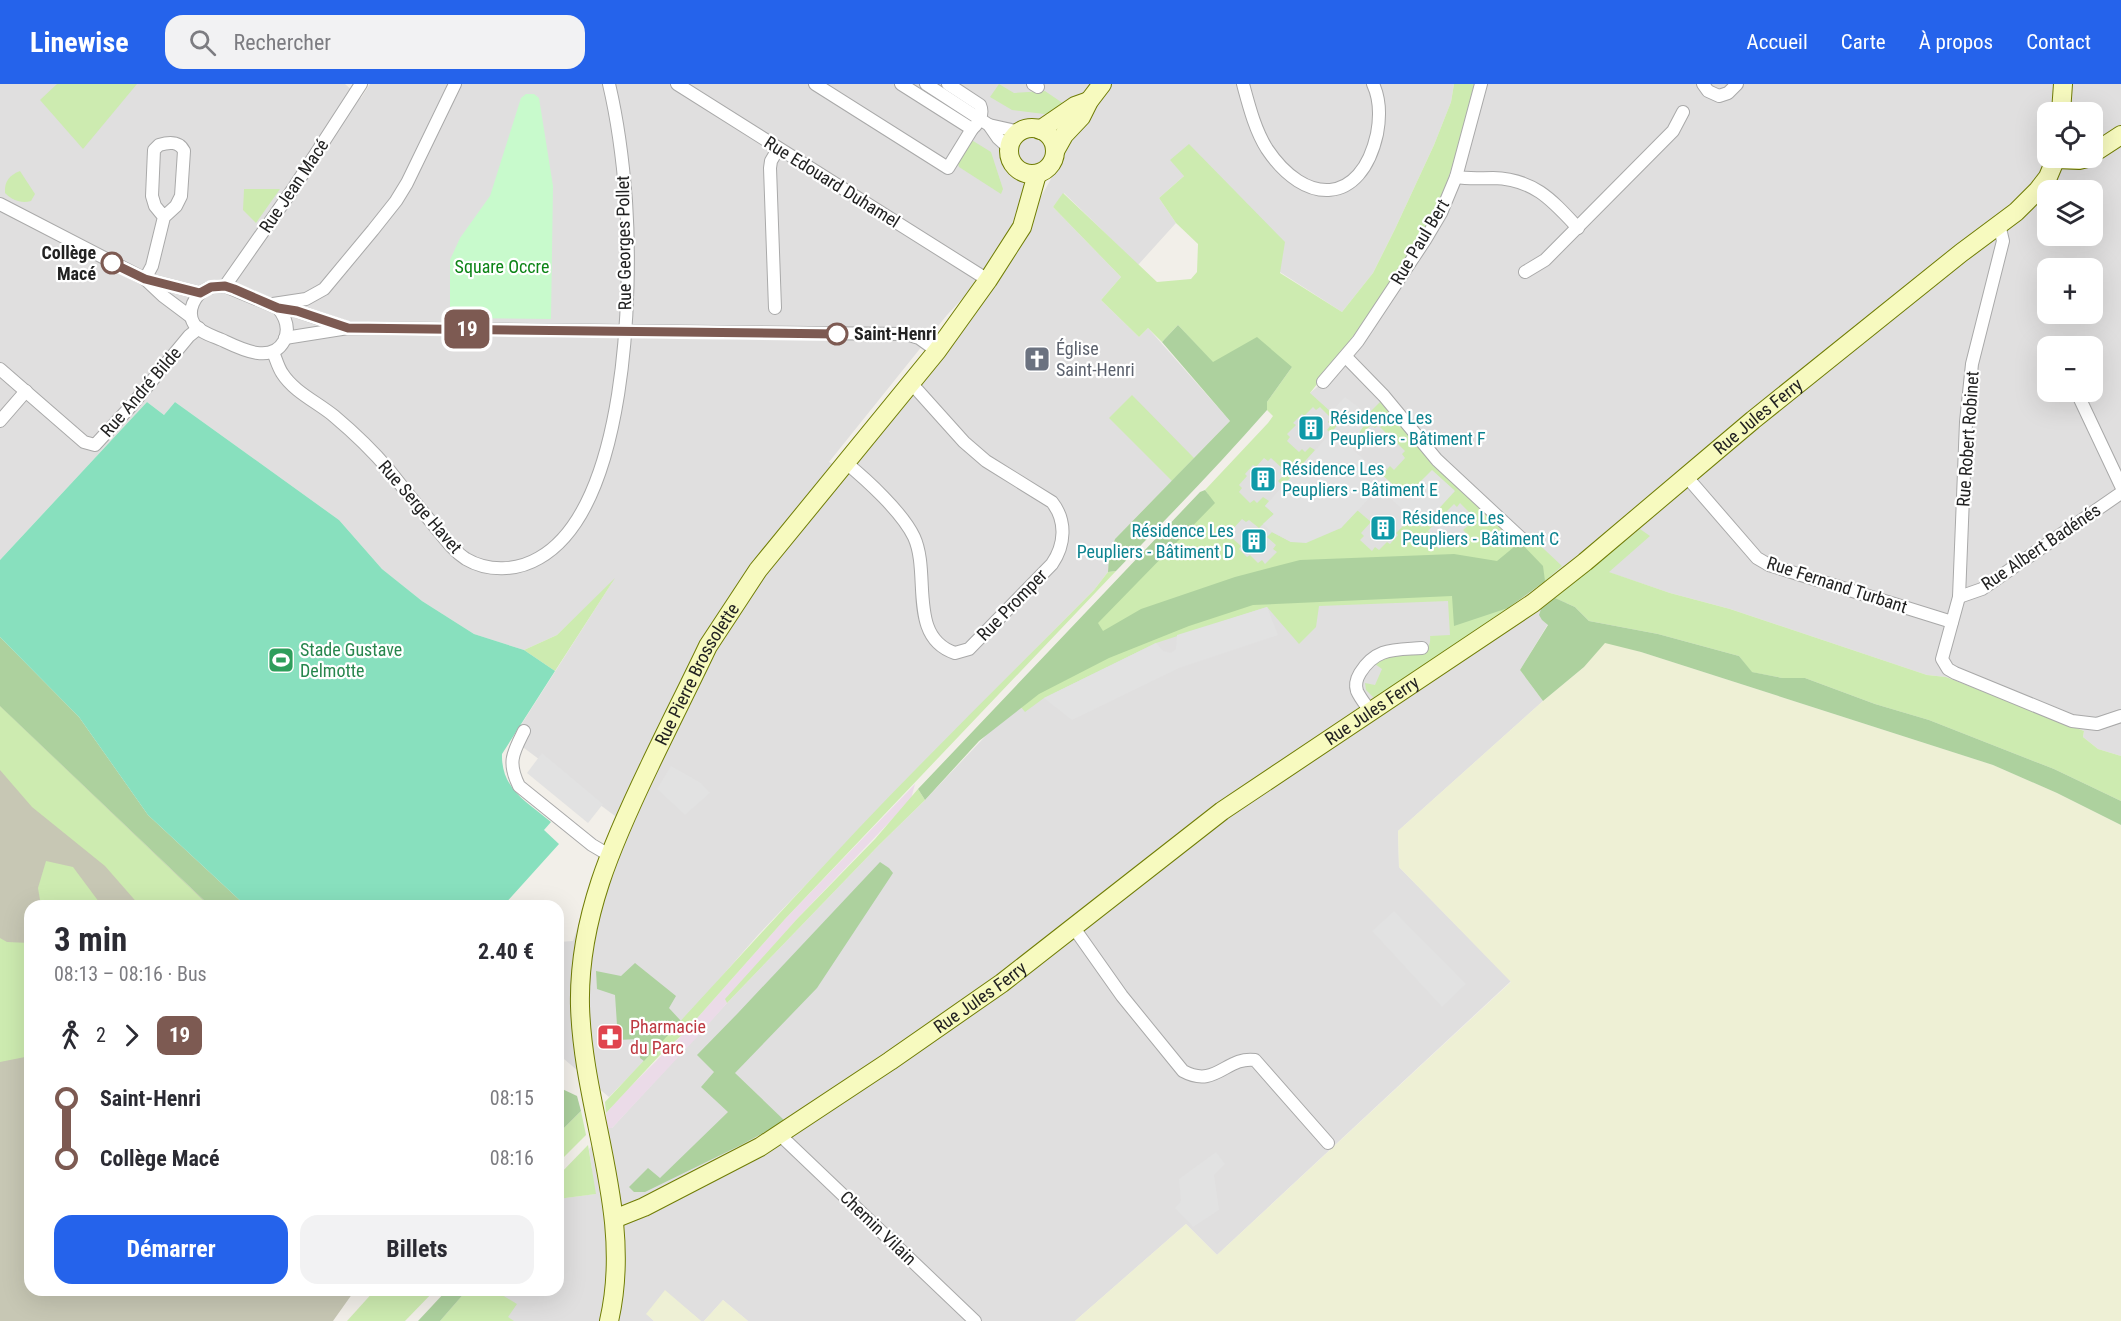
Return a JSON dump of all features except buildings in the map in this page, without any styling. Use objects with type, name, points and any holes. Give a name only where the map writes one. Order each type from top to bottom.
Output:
[{"type":"street","name":"Rue Jean Macé","points":[[225,286],[293,189],[361,84]]},
{"type":"street","points":[[275,306],[306,299],[324,288],[373,230],[407,183],[455,84]]},
{"type":"street","name":"Rue Georges Pollet","points":[[609,84],[623,165],[626,201],[624,331]]},
{"type":"street","name":"Rue Edouard Duhamel","points":[[677,84],[988,280]]},
{"type":"street","points":[[815,84],[948,168],[972,129],[985,122]]},
{"type":"street","points":[[901,84],[972,129]]},
{"type":"street","points":[[926,84],[985,122],[1020,132]]},
{"type":"street","points":[[948,84],[980,105],[985,122],[1009,148]]},
{"type":"street","points":[[1055,151],[1051,138],[1034,128],[1020,132],[1011,141],[1009,148],[1011,160],[1028,172],[1050,166],[1064,135],[1081,117],[1089,101],[1102,84]]},
{"type":"street","points":[[1244,84],[1258,130],[1273,158],[1300,184],[1320,190],[1334,190],[1351,182],[1366,165],[1378,129],[1377,92],[1373,84]]},
{"type":"street","name":"Rue Paul Bert","points":[[1323,382],[1346,357],[1441,213],[1456,177],[1481,84]]},
{"type":"street","points":[[1703,84],[1708,91],[1719,96],[1728,93],[1737,84]]},
{"type":"street","points":[[2062,102],[2063,84]]},
{"type":"street","points":[[1040,130],[1075,106],[1089,101]]},
{"type":"street","points":[[1525,272],[1545,260],[1578,228],[1673,131],[1683,112]]},
{"type":"street","points":[[2103,147],[2121,135]]},
{"type":"street","points":[[145,279],[152,266],[164,218],[176,206],[181,196],[184,151],[176,143],[159,145],[154,150],[152,196],[155,206],[164,218]]},
{"type":"street","points":[[776,308],[770,168],[771,160],[778,149]]},
{"type":"street","name":"Rue Jules Ferry","points":[[614,1219],[644,1207],[726,1166],[780,1135],[984,996],[1222,811],[1533,603],[1780,398],[2026,203],[2048,177],[2052,168]]},
{"type":"street","name":"Rue Pierre Brossolette","points":[[609,1321],[616,1273],[614,1219],[584,1048],[580,1007],[581,966],[585,938],[592,905],[609,855],[693,677],[720,626],[758,570],[937,351],[988,280],[1022,227],[1028,172]]},
{"type":"street","points":[[1456,177],[1504,179],[1538,189],[1552,200],[1578,228]]},
{"type":"street","points":[[0,204],[145,279],[200,293]]},
{"type":"street","name":"Rue Robert Robinet","points":[[1999,224],[2003,241],[1972,364],[1967,406],[1959,597],[1942,659],[1948,669],[1955,673],[2072,721],[2097,724],[2121,716]]},
{"type":"street","points":[[145,279],[191,317]]},
{"type":"street","points":[[275,306],[285,317],[287,326],[280,348],[273,352],[257,354],[245,350],[199,328],[191,317],[192,307],[200,293],[211,287],[225,286],[275,306],[348,328]]},
{"type":"street","name":"Rue André Bilde","points":[[0,369],[84,442],[95,445],[189,336],[199,328]]},
{"type":"street","points":[[285,338],[348,328],[906,334],[919,338],[937,351]]},
{"type":"street","name":"Rue Serge Havet","points":[[273,352],[281,372],[290,384],[332,414],[357,436],[456,551],[474,563],[506,568],[531,563],[551,550],[574,524],[592,490],[606,455],[614,419],[620,385],[624,331]]},
{"type":"street","points":[[1346,357],[1384,396],[1437,460],[1522,539]]},
{"type":"street","name":"Rue Promper","points":[[845,462],[887,501],[913,535],[921,564],[925,619],[937,644],[955,653],[969,649],[1052,564],[1062,543],[1062,522],[1059,510],[1052,502],[986,461],[964,442],[911,383]]},
{"type":"street","points":[[0,421],[26,391]]},
{"type":"street","points":[[2082,402],[2121,486]]},
{"type":"street","name":"Rue Fernand Turbant","points":[[1686,476],[1757,558],[1769,565],[1952,622]]},
{"type":"street","name":"Rue Albert Badénés","points":[[1959,597],[1982,589],[2121,493]]},
{"type":"street","points":[[1370,711],[1357,690],[1356,682],[1370,659],[1386,651],[1422,648]]},
{"type":"street","points":[[524,731],[512,755],[513,772],[519,786],[592,845],[609,855]]},
{"type":"street","points":[[1074,928],[1122,996],[1183,1071],[1191,1076],[1207,1077],[1245,1059],[1255,1060],[1328,1143]]},
{"type":"street","name":"Chemin Vilain","points":[[780,1135],[975,1321]]},
{"type":"shaded area","points":[[0,84],[345,84],[361,98],[370,84],[1097,84],[988,271],[947,315],[829,462],[835,465],[964,325],[1028,220],[1104,84],[1454,84],[1451,102],[1434,145],[1395,229],[1373,273],[1342,312],[1280,272],[1185,175],[1159,198],[1176,223],[1138,265],[1064,193],[1053,207],[1121,277],[1101,300],[1139,337],[1148,328],[1230,421],[1115,539],[1109,555],[1108,572],[1094,590],[900,786],[758,935],[672,1033],[609,1097],[564,1059],[564,942],[573,941],[615,816],[512,739],[613,581],[557,635],[524,650],[474,634],[422,601],[382,569],[339,520],[175,402],[164,415],[147,402],[0,560]]},
{"type":"shaded area","points":[[1481,84],[2121,84],[2121,756],[2098,749],[2083,737],[2084,731],[1946,677],[1927,675],[1730,609],[1670,593],[1608,572],[1542,620],[1548,624],[1520,670],[1543,701],[1398,831],[1399,867],[1511,981],[1217,1255],[1186,1224],[1075,1321],[748,1321],[723,1300],[704,1321],[701,1321],[665,1291],[647,1314],[654,1321],[440,1321],[462,1296],[564,1296],[564,1198],[595,1194],[589,1149],[607,1128],[612,1128],[727,1003],[925,800],[1310,393],[1323,382],[1441,213]]},
{"type":"shaded area","points":[[1345,397],[1370,416],[1355,439],[1353,450],[1406,496],[1432,470],[1455,491],[1422,527],[1379,488],[1341,528],[1306,543],[1291,542],[1272,532],[1263,524],[1274,514],[1265,506],[1339,424],[1331,412]]},
{"type":"shaded area","points":[[1267,607],[1278,635],[1179,668],[1072,720],[1044,698],[1156,643],[1163,651],[1171,653],[1176,649],[1177,635]]},
{"type":"shaded area","points":[[1605,642],[1993,765],[2057,793],[2121,825],[2121,1321],[1075,1321],[1186,1224],[1217,1255],[1511,982],[1399,867],[1398,831],[1584,667]]},
{"type":"shaded area","points":[[0,706],[204,900],[24,900],[24,1296],[351,1296],[333,1321],[0,1321]]},
{"type":"shaded area","points":[[542,753],[603,804],[588,823],[527,773]]},
{"type":"shaded area","points":[[671,766],[701,783],[710,793],[685,815],[657,789]]},
{"type":"shaded area","points":[[915,784],[911,799],[797,919],[726,999],[727,1003],[698,1036],[612,1128],[607,1128],[606,1113],[683,1034],[785,919]]},
{"type":"shaded area","points":[[1394,911],[1466,984],[1442,1007],[1372,931]]},
{"type":"shaded area","points":[[1216,1152],[1225,1164],[1214,1175],[1219,1210],[1193,1227],[1175,1208],[1181,1201],[1179,1179]]},
{"type":"shaded area","points":[[665,1290],[701,1321],[654,1321],[646,1314]]},
{"type":"shaded area","points":[[723,1300],[748,1321],[704,1321]]},
{"type":"green space","points":[[57,84],[137,84],[83,149],[40,100]]},
{"type":"green space","points":[[999,84],[1014,93],[1045,91],[1064,104],[1044,114],[1012,110],[990,97]]},
{"type":"green space","points":[[1454,84],[1474,84],[1456,154],[1438,204],[1388,286],[1310,393],[1331,412],[1339,423],[1331,433],[1327,430],[1331,425],[1328,422],[1331,418],[1320,407],[1316,410],[1313,407],[1293,423],[1296,425],[1287,434],[1290,437],[1287,441],[1299,452],[1302,449],[1305,452],[1310,447],[1315,450],[1283,486],[1278,481],[1283,476],[1280,473],[1283,469],[1271,458],[1268,461],[1264,458],[1256,467],[1253,465],[1239,485],[1242,488],[1239,492],[1250,503],[1254,500],[1257,503],[1263,497],[1269,501],[1265,506],[1274,514],[1259,528],[1249,520],[1246,522],[1242,519],[1231,531],[1235,534],[1232,538],[1241,546],[1239,549],[1247,557],[1250,555],[1258,563],[1262,560],[1265,564],[1277,552],[1273,549],[1276,545],[1267,537],[1272,532],[1291,542],[1341,528],[1357,510],[1371,522],[1361,533],[1364,536],[1360,540],[1372,551],[1375,547],[1379,550],[1387,542],[1390,544],[1405,524],[1402,521],[1408,514],[1422,527],[1433,515],[1438,520],[1428,531],[1431,534],[1428,537],[1439,549],[1443,545],[1446,548],[1466,533],[1463,530],[1472,522],[1469,518],[1472,515],[1460,503],[1457,507],[1454,504],[1443,515],[1438,509],[1454,490],[1432,471],[1406,496],[1382,475],[1390,466],[1394,470],[1405,458],[1402,454],[1405,451],[1390,432],[1387,434],[1378,425],[1375,428],[1371,425],[1360,436],[1363,440],[1353,449],[1355,439],[1370,416],[1369,413],[1383,399],[1520,542],[1528,534],[1562,566],[1508,608],[1374,698],[1366,690],[1365,683],[1375,685],[1382,669],[1375,664],[1388,656],[1422,651],[1430,643],[1430,636],[1450,635],[1448,601],[1319,606],[1316,627],[1299,644],[1267,607],[1156,643],[1044,698],[1025,712],[1016,701],[1208,494],[1205,490],[1268,423],[1273,416],[1267,410],[1267,402],[1292,367],[1213,363],[1178,325],[1162,342],[1148,328],[1139,337],[1101,300],[1121,277],[1053,207],[1063,193],[1157,282],[1191,279],[1197,272],[1198,244],[1176,223],[1159,198],[1184,176],[1170,160],[1189,144],[1285,242],[1280,273],[1342,312],[1373,273],[1395,229],[1434,145],[1451,102]]},
{"type":"green space","name":"Square Occre","points":[[526,94],[534,94],[539,98],[553,186],[551,319],[450,318],[450,260],[460,238],[490,196],[521,98]]},
{"type":"green space","points":[[970,139],[991,152],[1003,189],[1001,194],[959,167],[957,160]]},
{"type":"green space","points":[[20,171],[35,194],[31,201],[17,201],[5,193],[8,179]]},
{"type":"green space","points":[[244,189],[280,189],[256,223],[243,210]]},
{"type":"green space","points":[[1178,325],[1213,362],[1257,337],[1292,367],[1267,402],[1267,410],[1249,431],[1116,571],[1108,572],[1109,555],[1115,539],[1230,421],[1162,342]]},
{"type":"green space","points":[[1132,395],[1194,458],[1172,481],[1109,418]]},
{"type":"green space","name":"Stade Gustave Delmotte","points":[[147,402],[164,415],[175,402],[339,520],[382,569],[422,601],[474,634],[524,650],[555,671],[502,754],[506,777],[511,786],[517,794],[551,822],[544,830],[559,844],[508,900],[240,900],[148,815],[79,717],[0,637],[0,560]]},
{"type":"green space","points":[[1205,490],[1215,503],[1098,623],[1103,631],[1141,609],[1235,577],[1300,560],[1454,554],[1497,561],[1520,542],[1543,566],[1545,581],[1508,608],[1454,626],[1452,596],[1253,605],[1189,626],[1109,658],[1039,694],[979,741],[925,800],[918,789],[1200,492]]},
{"type":"green space","points":[[1640,529],[1650,536],[1609,572],[1670,593],[1730,609],[1927,675],[1946,677],[2084,731],[2083,737],[2098,749],[2121,756],[2121,801],[2054,769],[1929,720],[1875,704],[1805,678],[1782,678],[1751,672],[1739,656],[1658,634],[1589,621],[1575,607],[1555,598]]},
{"type":"green space","points":[[1116,571],[785,919],[683,1034],[660,1055],[606,1113],[605,1102],[858,829],[1094,590],[1108,572]]},
{"type":"green space","points":[[615,578],[555,671],[524,650],[557,635]]},
{"type":"green space","points":[[1555,598],[1575,607],[1589,621],[1658,634],[1739,656],[1752,672],[1782,678],[1805,678],[1875,704],[1929,720],[2054,769],[2121,801],[2121,825],[2057,793],[1993,765],[1641,652],[1605,643],[1584,667],[1543,701],[1520,670],[1548,625],[1539,615],[1541,609]]},
{"type":"green space","points":[[0,637],[79,717],[148,815],[240,900],[204,900],[0,706]]},
{"type":"green space","points":[[0,706],[203,900],[135,900],[105,866],[32,807],[0,770]]},
{"type":"green space","points":[[918,789],[925,800],[727,1003],[725,999],[797,919],[875,839]]},
{"type":"green space","points":[[46,861],[73,867],[98,900],[40,900],[38,888]]},
{"type":"green space","points":[[880,862],[893,873],[817,988],[735,1073],[785,1121],[645,1192],[634,1192],[629,1187],[648,1168],[660,1178],[728,1112],[701,1087],[714,1072],[697,1055]]},
{"type":"green space","points":[[0,938],[7,942],[24,943],[24,1057],[0,1062]]},
{"type":"green space","points":[[635,963],[676,996],[669,1008],[681,1021],[644,1061],[640,1058],[639,1039],[618,1040],[615,995],[597,989],[596,971],[621,976]]},
{"type":"green space","points":[[564,1090],[577,1096],[581,1111],[564,1128]]},
{"type":"green space","points":[[581,1111],[586,1135],[564,1157],[564,1128]]},
{"type":"green space","points":[[588,1145],[596,1194],[564,1198],[564,1170]]},
{"type":"green space","points":[[370,1296],[429,1296],[405,1321],[347,1321]]},
{"type":"green space","points":[[441,1296],[462,1296],[440,1321],[418,1321]]},
{"type":"green space","points":[[462,1296],[504,1296],[517,1304],[508,1317],[514,1321],[440,1321]]},
{"type":"bus line","name":"19","points":[[112,263],[145,279],[200,293],[211,287],[225,286],[278,308],[297,311],[348,328],[837,334]]},
{"type":"place","name":"Collège Macé","points":[[112,263]]},
{"type":"place","name":"Saint-Henri","points":[[837,334]]},
{"type":"place","name":"Église Saint-Henri","points":[[1037,359]]},
{"type":"place","name":"Résidence Les Peupliers - Bâtiment F","points":[[1311,428]]},
{"type":"place","name":"Résidence Les Peupliers - Bâtiment E","points":[[1263,479]]},
{"type":"place","name":"Résidence Les Peupliers - Bâtiment C","points":[[1383,528]]},
{"type":"place","name":"Résidence Les Peupliers - Bâtiment D","points":[[1254,541]]},
{"type":"place","name":"Stade Gustave Delmotte","points":[[281,660]]},
{"type":"place","name":"Pharmacie du Parc","points":[[610,1037]]}]
